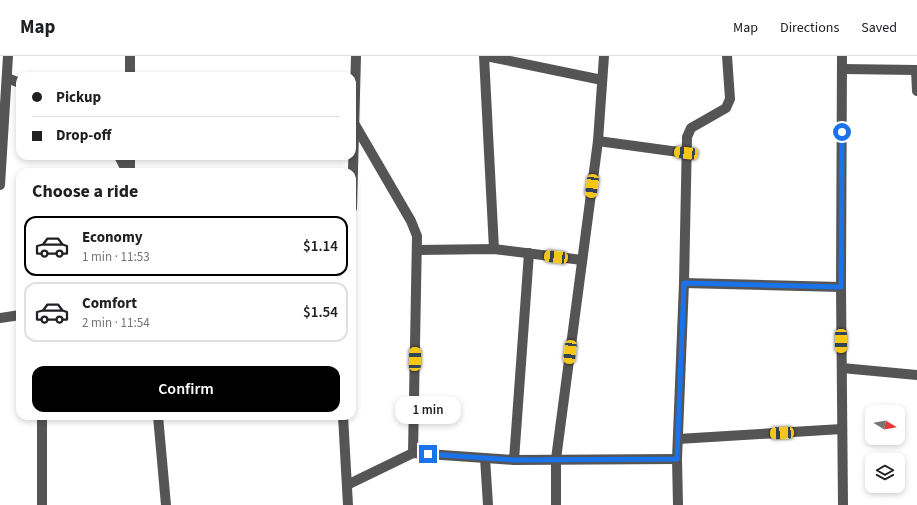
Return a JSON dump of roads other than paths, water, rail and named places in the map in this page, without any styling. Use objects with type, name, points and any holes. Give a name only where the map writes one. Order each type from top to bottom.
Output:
[{"type":"street","points":[[0,185],[8,56]]},
{"type":"street","points":[[130,56],[130,72]]},
{"type":"street","points":[[356,56],[356,72]]},
{"type":"street","points":[[494,249],[485,56],[602,80]]},
{"type":"street","points":[[556,505],[556,460],[598,141],[604,56]]},
{"type":"street","points":[[678,505],[677,459],[684,283],[687,137],[691,128],[726,108],[730,99],[727,56]]},
{"type":"street","points":[[842,56],[841,287],[843,505]]},
{"type":"street","points":[[842,69],[917,70],[917,91]]},
{"type":"street","points":[[7,78],[16,82]]},
{"type":"street","points":[[356,127],[411,220],[417,236],[418,250],[413,453]]},
{"type":"street","points":[[598,141],[686,153]]},
{"type":"street","points":[[418,250],[494,249],[582,260]]},
{"type":"street","points":[[514,460],[529,253]]},
{"type":"street","points":[[684,283],[841,287]]},
{"type":"street","points":[[0,318],[16,316]]},
{"type":"street","points":[[842,368],[917,375]]},
{"type":"street","points":[[42,420],[42,505]]},
{"type":"street","points":[[158,420],[166,505]]},
{"type":"street","points":[[343,420],[348,505]]},
{"type":"street","points":[[678,439],[842,429]]},
{"type":"street","points":[[347,485],[413,453],[514,460],[677,459]]},
{"type":"street","points":[[486,458],[488,505]]}]
